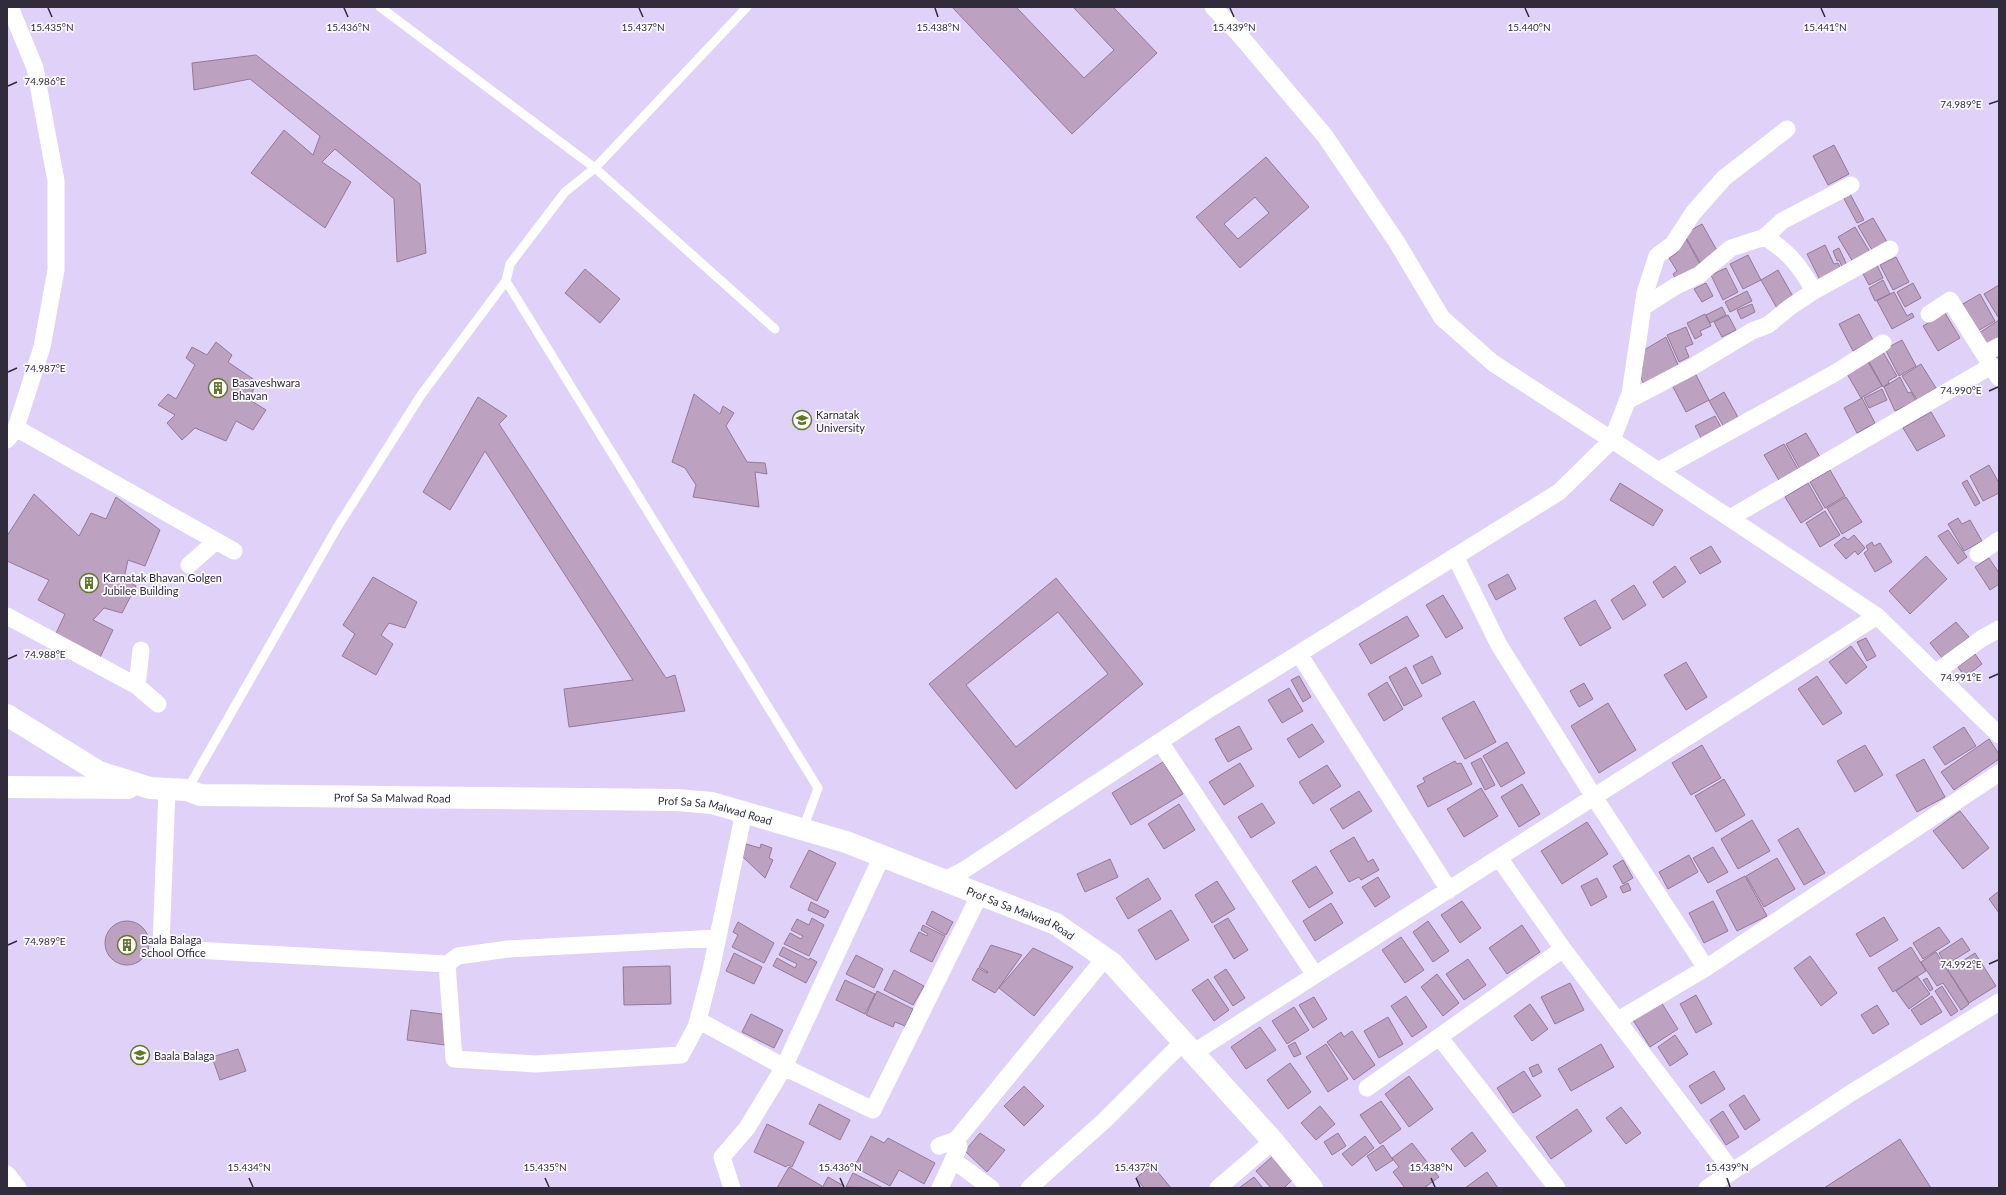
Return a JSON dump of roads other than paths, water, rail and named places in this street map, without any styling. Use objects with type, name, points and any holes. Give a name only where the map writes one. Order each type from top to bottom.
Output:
[{"type":"street","points":[[10,7],[35,68],[56,181],[56,270],[42,347],[11,434],[234,551]]},
{"type":"street","points":[[1215,8],[1325,136],[1396,241],[1442,318],[1493,363],[1878,616],[1935,673],[1993,719],[1999,735]]},
{"type":"street","points":[[944,880],[964,870],[1160,742],[1559,492],[1612,440],[1627,401],[1645,293],[1657,256],[1673,244],[1693,213],[1724,178],[1787,129]]},
{"type":"street","points":[[1643,307],[1676,286],[1699,275],[1731,248],[1765,237],[1782,221],[1852,185]]},
{"type":"street","points":[[1765,237],[1782,247],[1794,259],[1814,291]]},
{"type":"street","points":[[1627,401],[1692,368],[1752,331],[1768,325],[1790,307],[1814,291],[1890,248]]},
{"type":"street","points":[[1929,314],[1950,300],[1991,366]]},
{"type":"street","points":[[1658,471],[1835,373],[1883,343]]},
{"type":"street","points":[[1730,518],[1991,366],[1999,346]]},
{"type":"street","points":[[1978,554],[1999,540]]},
{"type":"street","points":[[189,565],[216,541]]},
{"type":"street","points":[[1455,556],[1499,645],[1594,797],[1706,968]]},
{"type":"street","points":[[7,616],[137,686],[158,704]]},
{"type":"street","points":[[1029,1188],[1188,1047],[1315,975],[1878,616]]},
{"type":"street","points":[[1935,673],[1981,639],[1999,629]]},
{"type":"street","points":[[137,686],[141,650]]},
{"type":"street","points":[[1299,654],[1449,890]]},
{"type":"street","name":"Prof Sa Sa Malwad Road","points":[[7,714],[99,772],[168,789],[200,795],[677,800],[712,803],[846,842],[1056,924],[1112,963],[1273,1141],[1312,1188]]},
{"type":"street","points":[[1160,742],[1315,975]]},
{"type":"street","points":[[1618,1020],[1706,968],[1999,773]]},
{"type":"street","points":[[7,787],[168,789],[161,945],[177,949],[447,964],[458,956],[508,949],[717,938]]},
{"type":"street","points":[[447,964],[454,1059],[535,1064],[681,1055],[696,1028],[744,812]]},
{"type":"street","points":[[732,1188],[722,1158],[747,1128],[784,1067],[882,856]]},
{"type":"street","points":[[1498,858],[1564,949],[1732,1171]]},
{"type":"street","points":[[698,1020],[784,1067],[872,1110],[980,894]]},
{"type":"street","points":[[1367,1088],[1440,1038],[1564,949]]},
{"type":"street","points":[[939,1146],[956,1140],[1105,958]]},
{"type":"street","points":[[1707,1188],[1851,1093],[1997,1008]]},
{"type":"street","points":[[1440,1038],[1557,1188]]},
{"type":"street","points":[[940,1188],[959,1147],[956,1140]]},
{"type":"street","points":[[1218,1188],[1273,1141]]},
{"type":"street","points":[[953,1160],[991,1188]]},
{"type":"street","points":[[7,1174],[18,1188]]},
{"type":"lane","points":[[380,7],[595,168],[776,329]]},
{"type":"lane","points":[[168,789],[347,513],[421,395],[506,281],[510,264],[565,192],[595,168],[747,7]]},
{"type":"lane","points":[[506,281],[818,788],[803,829]]},
{"type":"place","name":"Basaveshwara Bhavan","points":[[218,388]]},
{"type":"place","name":"Karnatak University","points":[[802,420]]},
{"type":"place","name":"Karnatak Bhavan Golgen Jubilee Building","points":[[89,583]]},
{"type":"place","name":"Baala Balaga School Office","points":[[127,945]]},
{"type":"place","name":"Baala Balaga","points":[[140,1055]]}]
